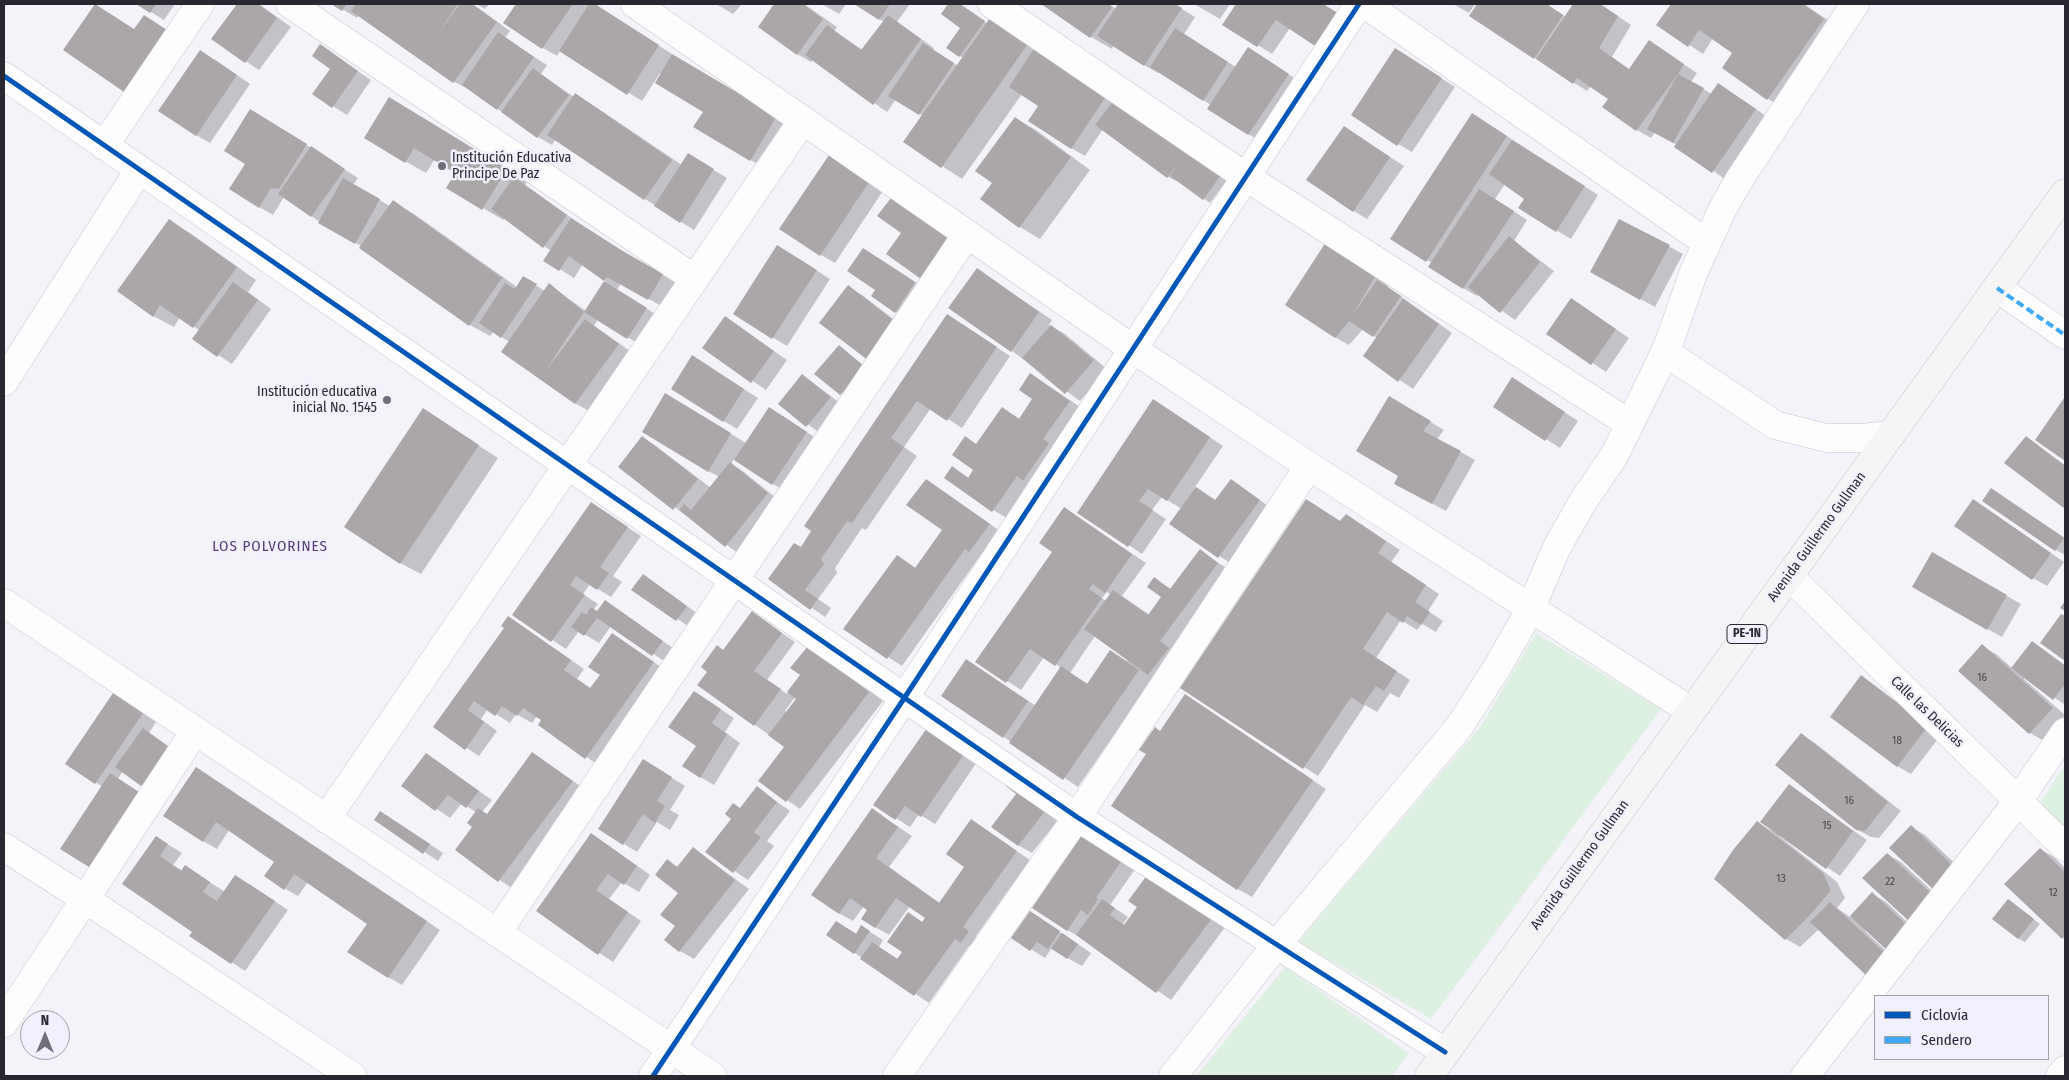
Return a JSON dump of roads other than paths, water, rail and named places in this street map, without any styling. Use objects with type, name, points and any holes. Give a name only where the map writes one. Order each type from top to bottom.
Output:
[{"type":"main road","name":"Avenida Guillermo Gullman","points":[[1429,1076],[2065,193]]},
{"type":"street","points":[[104,146],[200,4]]},
{"type":"street","points":[[290,4],[695,279]]},
{"type":"street","points":[[635,4],[1133,349],[1309,466],[1692,711]]},
{"type":"street","points":[[992,4],[1246,177],[1630,424]]},
{"type":"street","points":[[654,1076],[1359,4]]},
{"type":"street","points":[[1365,4],[1707,243]]},
{"type":"street","points":[[1173,1076],[1277,944],[1459,727],[1531,608],[1556,549],[1582,503],[1614,456],[1665,352],[1686,291],[1707,243],[1739,180],[1851,5]]},
{"type":"street","points":[[4,76],[1077,817],[1446,1052]]},
{"type":"street","points":[[326,819],[803,120]]},
{"type":"street","points":[[4,382],[140,170]]},
{"type":"street","points":[[497,933],[967,234]]},
{"type":"street","points":[[1997,288],[2065,335]]},
{"type":"street","points":[[1665,352],[1775,425],[1826,438],[1861,438],[1892,434]]},
{"type":"street","points":[[897,1076],[1077,817],[1309,466]]},
{"type":"street","name":"Calle las Delicias","points":[[1789,576],[2065,847]]},
{"type":"street","points":[[4,603],[712,1076]]},
{"type":"street","points":[[4,1023],[195,731]]},
{"type":"street","points":[[1805,1076],[2018,801],[2065,732]]},
{"type":"street","points":[[4,847],[86,899],[352,1076]]},
{"type":"street","points":[[2060,1076],[2065,1070]]},
{"type":"place","name":"Institución Educativa Principe De Paz","points":[[442,166]]},
{"type":"place","name":"Institución educativa inicial No. 1545","points":[[387,400]]},
{"type":"district","name":"LOS POLVORINES","points":[[270,547]]}]
